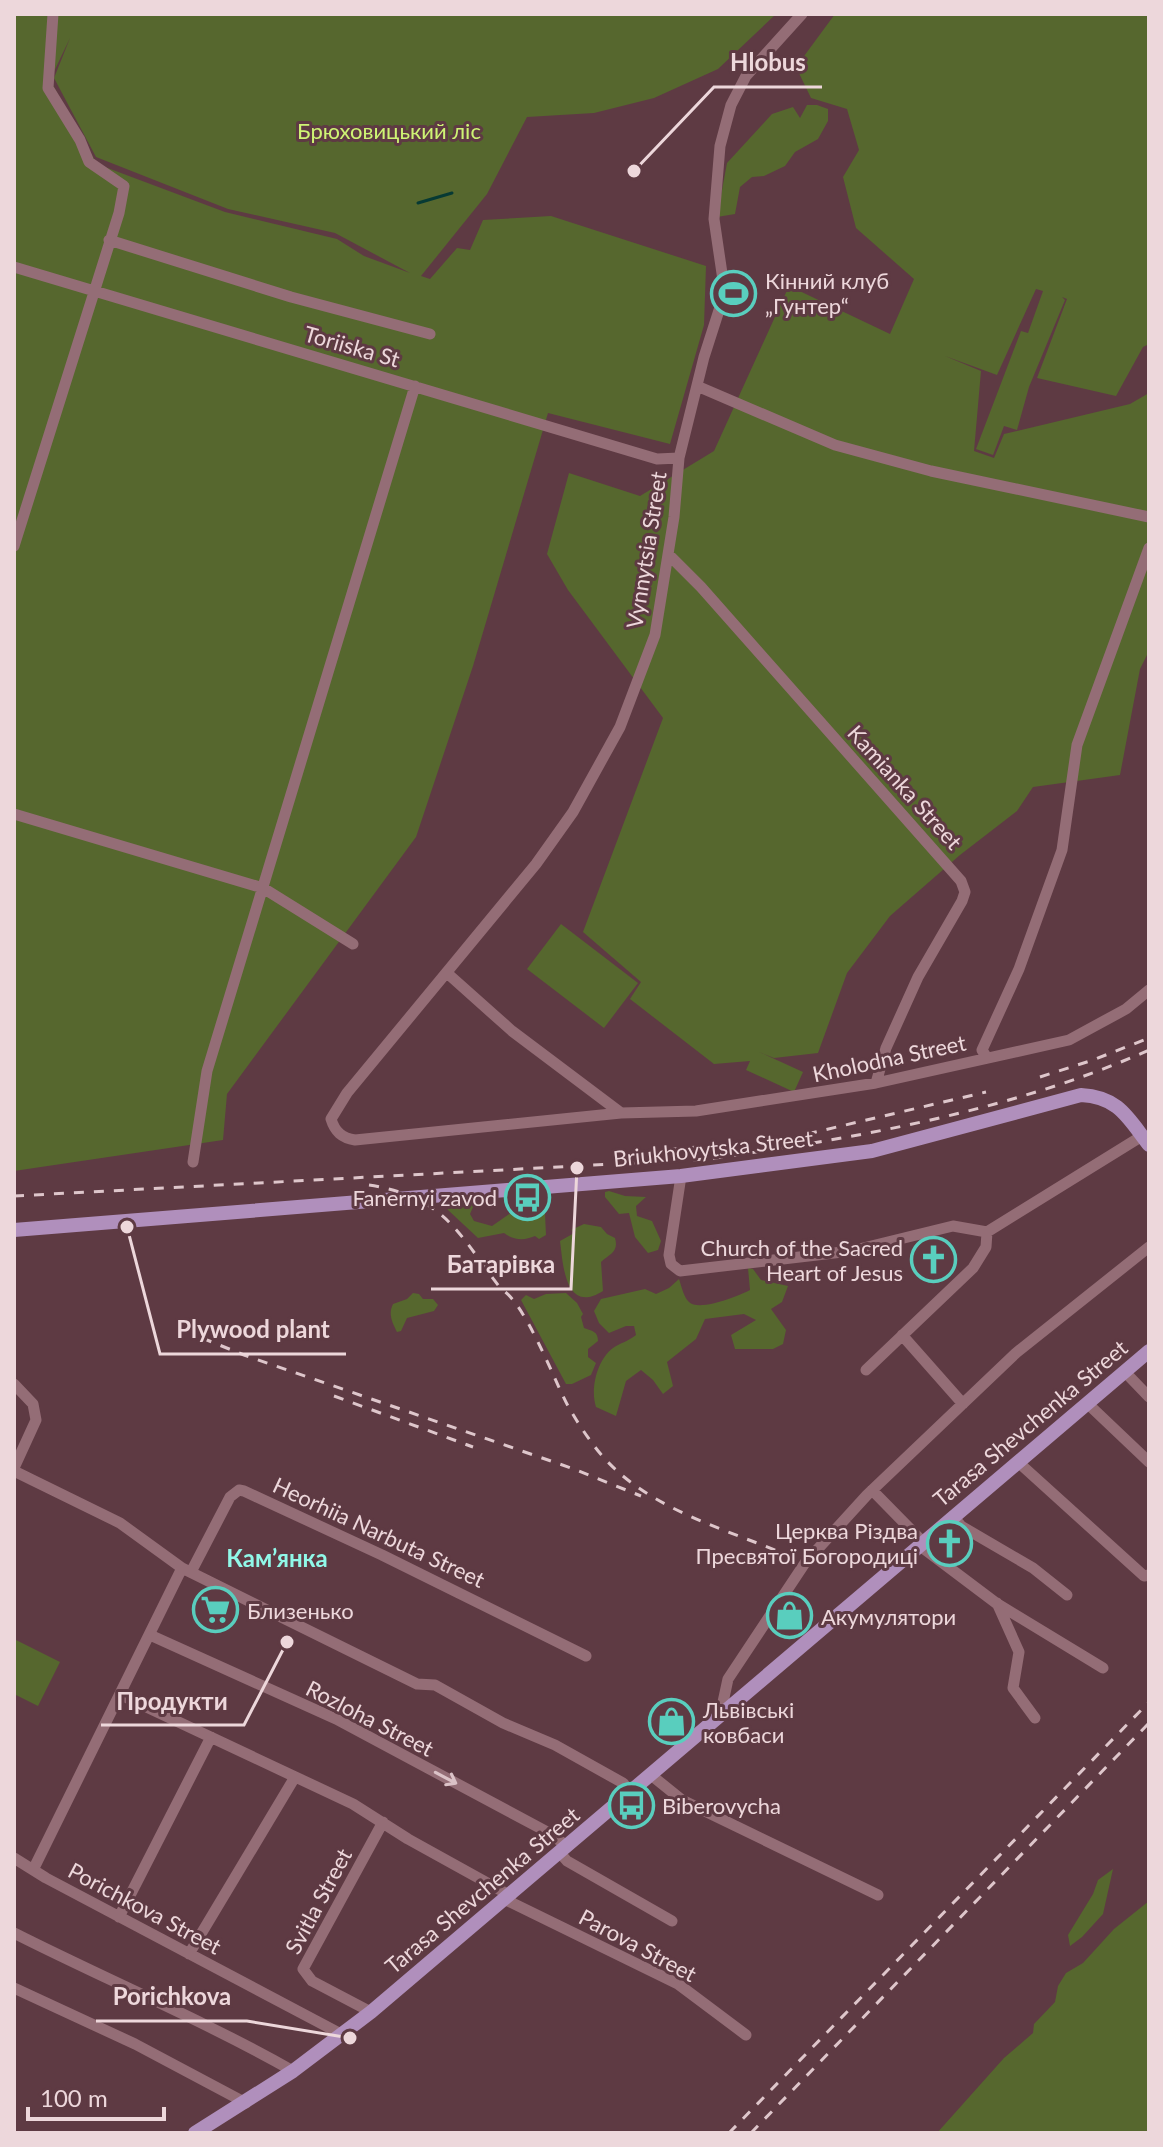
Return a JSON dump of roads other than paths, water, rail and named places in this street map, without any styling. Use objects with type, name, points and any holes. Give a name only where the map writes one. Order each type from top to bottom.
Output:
[{"type":"main road","name":"Briukhovytska Street","points":[[14,1230],[681,1176],[872,1151],[1081,1095],[1109,1099],[1123,1111],[1146,1141]]},
{"type":"main road","name":"Tarasa Shevchenka Street","points":[[195,2133],[246,2103],[343,2035],[1149,1351]]},
{"type":"street","points":[[14,546],[119,213],[124,186],[89,162],[80,140],[48,88],[53,14]]},
{"type":"street","name":"Vynnytsia Street","points":[[331,1119],[347,1093],[536,864],[573,812],[620,727],[655,635],[679,458],[724,287],[714,219],[720,146],[731,105],[746,76],[802,14]]},
{"type":"street","points":[[109,240],[291,297],[430,334]]},
{"type":"street","name":"Toriiska St","points":[[14,267],[657,459],[679,458]]},
{"type":"street","points":[[193,1162],[207,1071],[415,386]]},
{"type":"street","points":[[697,386],[835,445],[931,471],[1147,513]]},
{"type":"street","points":[[987,1058],[982,1050],[1019,969],[1062,850],[1077,745],[1149,548]]},
{"type":"street","name":"Kamianka Street","points":[[668,554],[701,587],[961,881],[965,892],[962,901],[918,977],[886,1048],[876,1083]]},
{"type":"street","points":[[14,814],[263,888],[353,944]]},
{"type":"street","points":[[447,973],[512,1031],[621,1113]]},
{"type":"street","name":"Kholodna Street","points":[[331,1119],[343,1137],[355,1140],[621,1113],[696,1111],[876,1083],[1069,1040],[1126,1009],[1149,990]]},
{"type":"street","points":[[681,1176],[669,1255],[671,1264],[680,1271],[851,1251],[953,1226],[987,1232],[1146,1141]]},
{"type":"street","points":[[866,1370],[973,1268],[986,1247],[987,1232]]},
{"type":"street","points":[[720,1716],[728,1679],[805,1563],[872,1490],[1016,1353],[1149,1247]]},
{"type":"street","points":[[902,1335],[963,1404]]},
{"type":"street","points":[[1125,1372],[1149,1397]]},
{"type":"street","points":[[14,1384],[33,1404],[36,1420],[14,1470],[120,1523],[186,1570],[417,1684],[435,1685],[503,1723],[555,1745],[623,1783],[630,1792]]},
{"type":"street","points":[[1088,1404],[1149,1462]]},
{"type":"street","points":[[1018,1462],[1146,1576]]},
{"type":"street","points":[[872,1490],[921,1544],[996,1603],[1103,1668]]},
{"type":"street","name":"Heorhiia Narbuta Street","points":[[34,1868],[150,1635],[186,1570],[235,1493],[244,1491],[408,1567],[586,1656]]},
{"type":"street","points":[[953,1516],[961,1526],[1033,1568],[1067,1595]]},
{"type":"street","points":[[996,1603],[1019,1652],[1013,1688],[1035,1718]]},
{"type":"street","name":"Rozloha Street","points":[[150,1635],[336,1719],[553,1835],[564,1850],[567,1861],[672,1921]]},
{"type":"street","name":"Parova Street","points":[[121,1695],[353,1804],[508,1898],[678,1984],[746,2035]]},
{"type":"street","points":[[119,1917],[211,1737]]},
{"type":"street","points":[[651,1775],[682,1800],[878,1895]]},
{"type":"street","points":[[189,1954],[295,1777]]},
{"type":"street","name":"Svitla Street","points":[[371,2012],[312,1981],[303,1969],[383,1822]]},
{"type":"street","name":"Porichkova Street","points":[[14,1858],[46,1878],[343,2035]]},
{"type":"street","points":[[14,1933],[221,2032],[293,2071]]},
{"type":"street","points":[[14,1988],[135,2044],[246,2103]]},
{"type":"waterway","points":[[418,203],[452,193]]},
{"type":"railway","points":[[1040,1077],[1149,1038]]},
{"type":"railway","points":[[14,1196],[708,1159],[933,1120],[1044,1090],[1149,1050]]},
{"type":"railway","points":[[807,1134],[986,1092]]},
{"type":"railway","points":[[652,1151],[732,1144]]},
{"type":"railway","points":[[369,1185],[416,1198],[433,1208],[460,1235],[520,1309],[571,1411],[591,1442],[613,1467],[633,1484],[680,1512],[780,1552]]},
{"type":"railway","points":[[202,1338],[574,1469],[641,1496]]},
{"type":"railway","points":[[334,1396],[473,1447]]},
{"type":"railway","points":[[729,2133],[1149,1702]]},
{"type":"railway","points":[[751,2133],[1149,1723]]},
{"type":"place","name":"Hlobus","points":[[634,171]]},
{"type":"place","name":"Кінний клуб „Гунтер“","points":[[734,293]]},
{"type":"place","name":"Батарівка","points":[[577,1168]]},
{"type":"place","name":"Fanernyi zavod","points":[[528,1197]]},
{"type":"place","name":"Plywood plant","points":[[127,1227]]},
{"type":"place","name":"Church of the Sacred Heart of Jesus","points":[[934,1260]]},
{"type":"place","name":"Церква Різдва Пресвятої Богородиці","points":[[949,1543]]},
{"type":"place","name":"Близенько","points":[[216,1610]]},
{"type":"place","name":"Акумулятори","points":[[790,1616]]},
{"type":"place","name":"Продукти","points":[[287,1642]]},
{"type":"place","name":"Львівські ковбаси","points":[[672,1722]]},
{"type":"place","name":"Biberovycha","points":[[631,1805]]},
{"type":"place","name":"Porichkova","points":[[350,2038]]},
{"type":"district","name":"Кам’янка","points":[[277,1557]]},
{"type":"park label","name":"Брюховицький ліс","points":[[389,130]]}]
